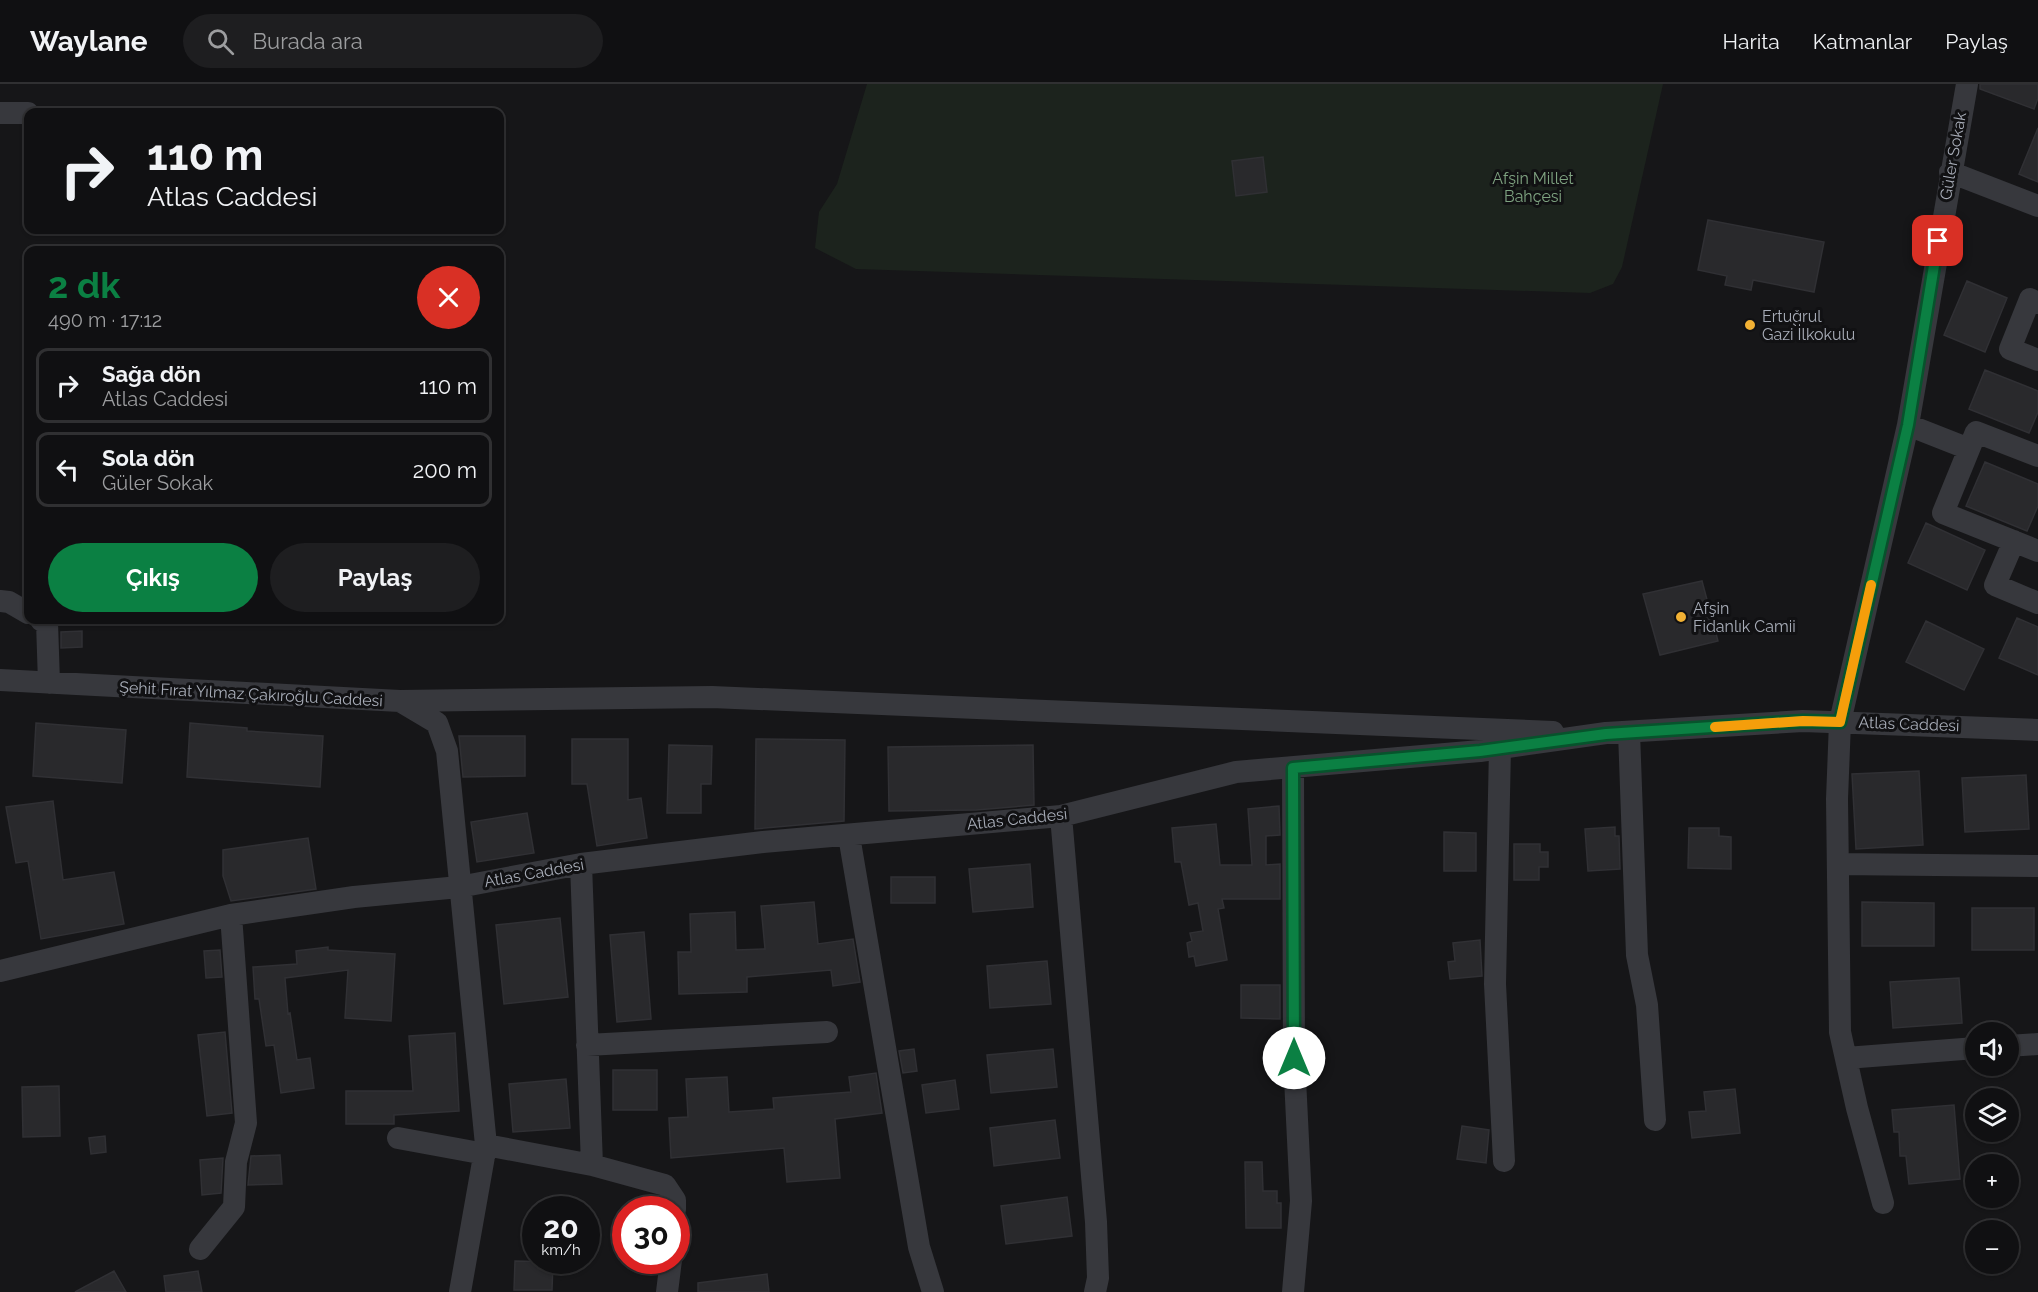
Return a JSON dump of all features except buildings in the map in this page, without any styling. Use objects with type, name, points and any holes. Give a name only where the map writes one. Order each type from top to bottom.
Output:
[{"type":"street","name":"Güler Sokak","points":[[1883,1203],[1840,1032],[1837,799],[1840,722],[1908,425],[1967,84]]},
{"type":"street","points":[[0,112],[24,113]]},
{"type":"street","points":[[1950,172],[2038,206]]},
{"type":"street","points":[[2038,303],[2030,299],[2010,349],[2038,360]]},
{"type":"street","points":[[1908,425],[1969,449]]},
{"type":"street","points":[[2038,456],[1976,432],[1943,513],[2038,551]]},
{"type":"street","points":[[2014,541],[1995,585],[2038,603]]},
{"type":"street","points":[[0,601],[9,602],[24,610]]},
{"type":"street","points":[[47,624],[49,683]]},
{"type":"street","name":"Şehit Fırat Yılmaz Çakıroğlu Caddesi","points":[[0,680],[400,701],[437,723],[447,751],[485,1150],[460,1292]]},
{"type":"street","points":[[400,701],[712,697],[1549,730],[1568,739]]},
{"type":"street","name":"Atlas Caddesi","points":[[0,970],[231,915],[354,897],[459,887],[581,864],[763,842],[1061,816],[1236,772],[1500,748],[1629,732],[1803,721],[2038,730]]},
{"type":"street","points":[[1629,732],[1637,955],[1647,1005],[1655,1120]]},
{"type":"street","points":[[1500,748],[1495,984],[1504,1161]]},
{"type":"street","points":[[1293,768],[1294,1058],[1301,1201],[1293,1292]]},
{"type":"street","points":[[1061,816],[1096,1222],[1098,1278],[1095,1292]]},
{"type":"street","points":[[849,836],[919,1247],[933,1292]]},
{"type":"street","points":[[581,864],[592,1165]]},
{"type":"street","points":[[1838,864],[2038,866]]},
{"type":"street","points":[[200,1249],[234,1208],[236,1162],[246,1123],[231,915]]},
{"type":"street","points":[[587,1045],[827,1032]]},
{"type":"street","points":[[2019,1045],[2038,1044]]},
{"type":"street","points":[[1846,1058],[1965,1049]]},
{"type":"street","points":[[398,1138],[592,1165],[665,1185],[672,1196]]},
{"type":"street","points":[[667,1292],[669,1274]]},
{"type":"green space","name":"Afşin Millet Bahçesi","points":[[867,84],[1663,84],[1622,267],[1613,284],[1590,293],[856,269],[815,248],[819,212],[837,184]]},
{"type":"slow traffic","points":[[1715,727],[1803,721],[1840,722],[1871,585]]},
{"type":"place","name":"Ertuğrul Gazi İlkokulu","points":[[1750,325]]},
{"type":"place","name":"Afşin Fidanlık Camii","points":[[1681,617]]},
{"type":"route","points":[[1294,1058],[1293,768],[1348,761],[1480,751],[1606,734],[1803,721],[1840,722],[1908,425],[1938,241]]}]
